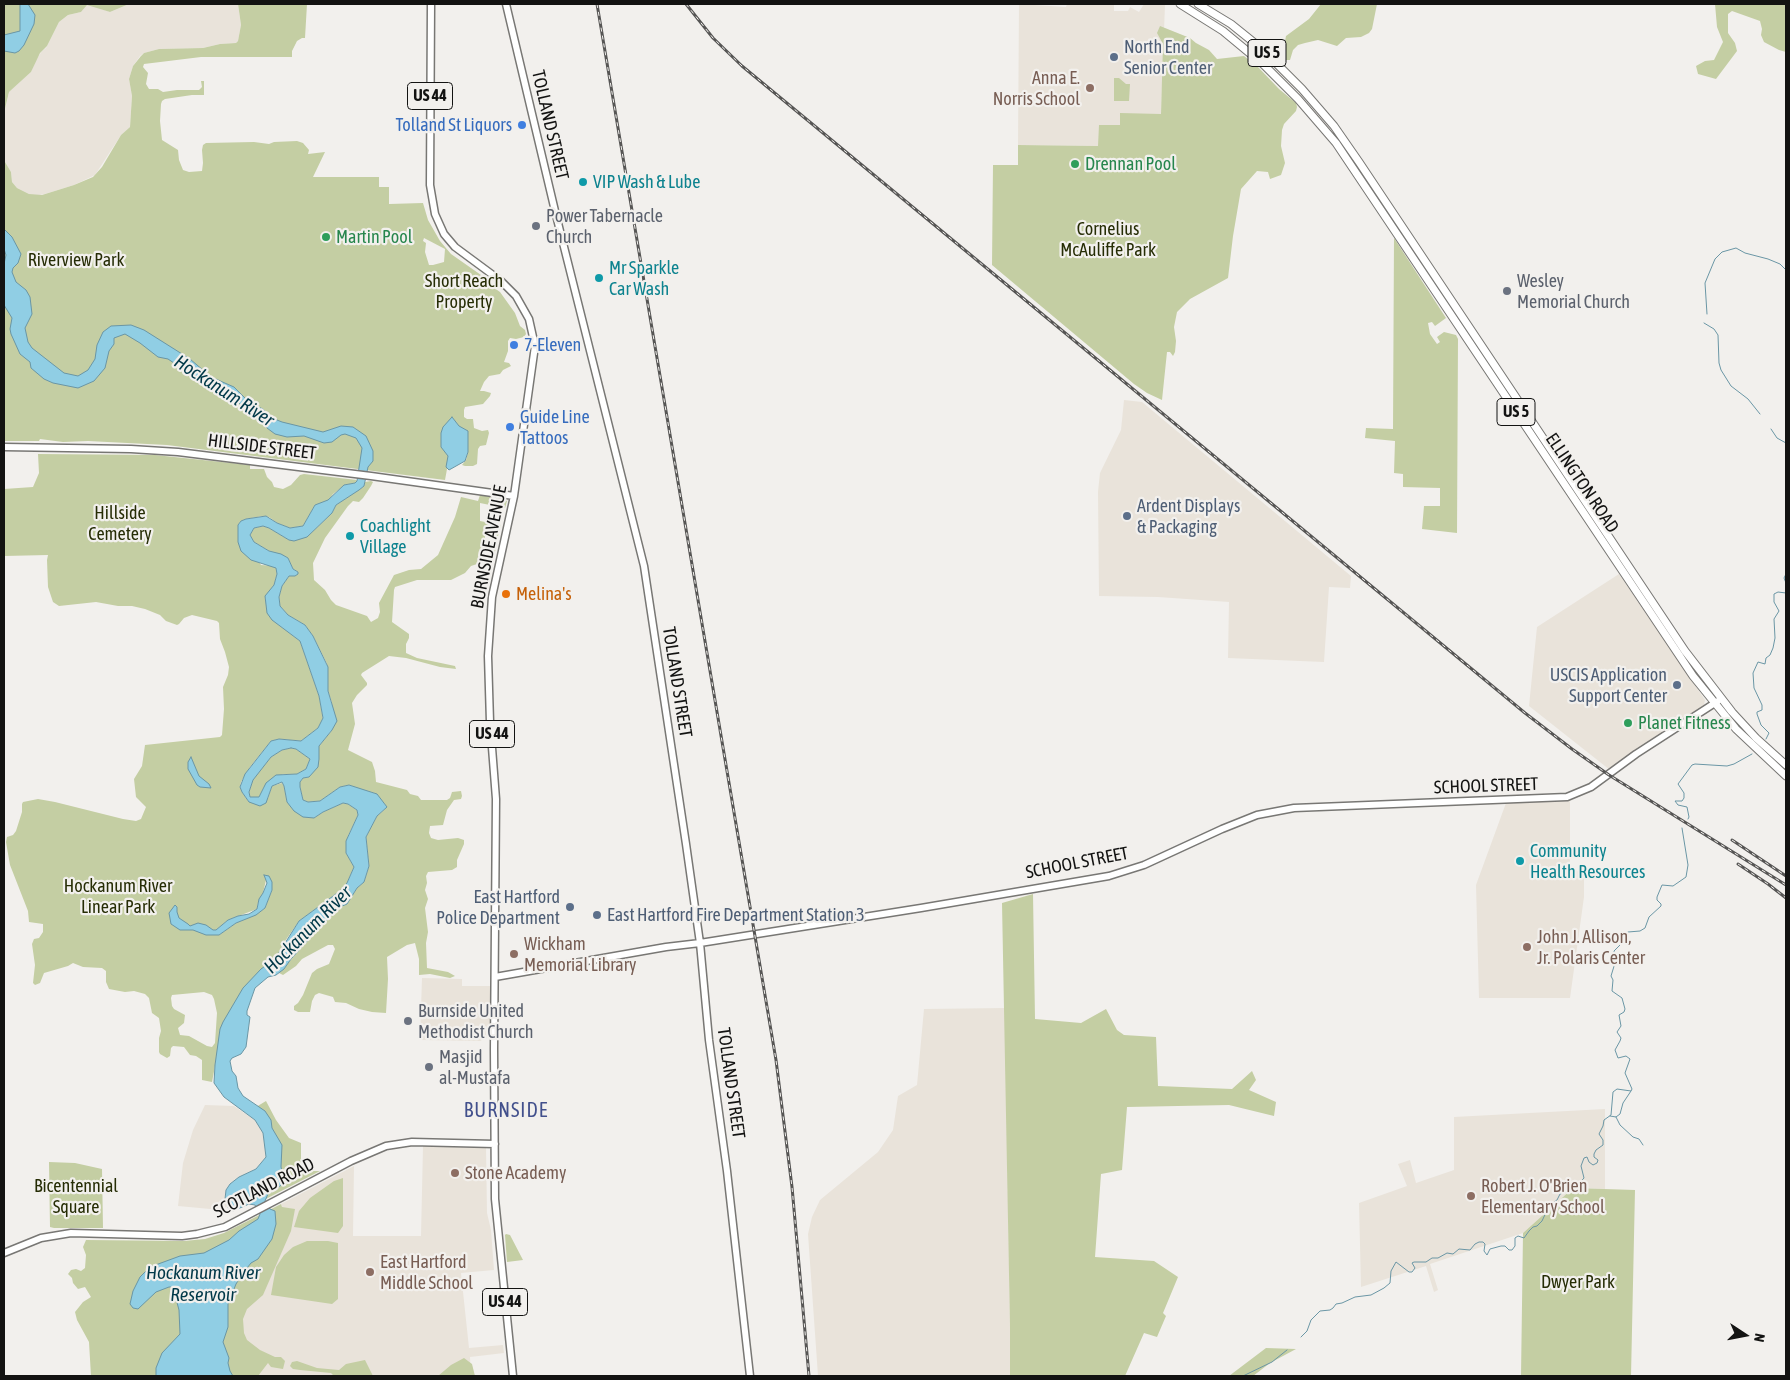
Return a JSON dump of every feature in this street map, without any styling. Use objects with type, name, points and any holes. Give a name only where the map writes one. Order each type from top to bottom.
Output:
[{"type":"highway","name":"ELLINGTON ROAD","points":[[1180,4],[1210,22],[1244,48],[1270,71],[1317,120],[1349,162],[1689,671],[1714,704],[1745,738],[1786,776]]},
{"type":"highway","name":"ELLINGTON ROAD","points":[[1198,4],[1231,24],[1257,45],[1292,78],[1324,114],[1353,152],[1685,651],[1721,699],[1753,734],[1786,765]]},
{"type":"highway","points":[[1486,367],[1493,362]]},
{"type":"highway","points":[[1640,598],[1648,593]]},
{"type":"main road","name":"BURNSIDE AVENUE","points":[[431,4],[430,185],[434,214],[444,234],[455,247],[501,281],[516,296],[530,319],[535,346],[514,496],[492,597],[488,656],[490,722],[496,799],[495,1199],[513,1376]]},
{"type":"main road","name":"TOLLAND STREET","points":[[506,4],[555,212],[644,566],[700,943],[709,1040],[726,1161],[750,1376]]},
{"type":"main road","name":"HILLSIDE STREET","points":[[4,447],[168,451],[514,496]]},
{"type":"main road","name":"SCHOOL STREET","points":[[495,977],[666,947],[922,908],[1114,874],[1144,865],[1257,814],[1294,808],[1570,796],[1590,787],[1636,754],[1721,699]]},
{"type":"main road","name":"SCOTLAND ROAD","points":[[4,1253],[41,1238],[71,1233],[182,1236],[197,1234],[225,1226],[360,1156],[386,1146],[412,1142],[494,1144]]},
{"type":"shaded area","points":[[87,4],[110,12],[129,4],[238,4],[241,25],[238,41],[236,43],[203,48],[159,49],[140,56],[133,66],[129,79],[132,96],[130,127],[121,135],[95,175],[74,185],[35,196],[17,188],[12,182],[11,172],[5,162],[4,113],[9,92],[31,72],[36,60],[46,48],[59,22],[68,15],[81,12]]},
{"type":"shaded area","name":"Anna E. Norris School","points":[[1019,4],[1066,7],[1067,4],[1114,4],[1114,11],[1128,11],[1130,7],[1139,12],[1144,4],[1165,4],[1161,115],[1120,125],[1099,146],[1018,145]]},
{"type":"shaded area","points":[[1124,400],[1142,402],[1351,576],[1350,588],[1329,587],[1324,662],[1228,658],[1229,602],[1158,597],[1099,596],[1098,492],[1100,473],[1121,430]]},
{"type":"shaded area","points":[[1619,574],[1705,700],[1704,705],[1610,770],[1529,706],[1537,627]]},
{"type":"shaded area","name":"John J. Allison, Jr. Polaris Center","points":[[1570,799],[1570,870],[1584,872],[1584,897],[1570,998],[1479,998],[1476,885],[1506,803]]},
{"type":"shaded area","points":[[422,978],[462,979],[462,986],[490,986],[490,1032],[487,1038],[480,1041],[420,1040]]},
{"type":"shaded area","points":[[1005,1008],[1010,1376],[818,1376],[808,1234],[812,1217],[820,1200],[878,1152],[893,1130],[898,1096],[917,1085],[924,1009]]},
{"type":"shaded area","points":[[205,1105],[234,1106],[255,1120],[263,1133],[266,1157],[256,1169],[239,1177],[230,1184],[226,1190],[225,1199],[227,1207],[221,1210],[178,1206],[183,1163],[193,1130]]},
{"type":"shaded area","name":"Robert J. O'Brien Elementary School","points":[[1605,1109],[1605,1189],[1573,1188],[1523,1233],[1430,1264],[1438,1290],[1434,1292],[1426,1266],[1361,1287],[1359,1203],[1407,1186],[1398,1164],[1410,1160],[1416,1183],[1454,1170],[1454,1117]]},
{"type":"shaded area","name":"East Hartford Middle School","points":[[423,1146],[486,1147],[487,1213],[491,1230],[494,1270],[461,1273],[469,1348],[503,1345],[504,1353],[470,1357],[471,1376],[243,1376],[236,1328],[286,1218],[281,1204],[354,1166],[353,1236],[421,1236]]},
{"type":"green space","points":[[4,4],[129,4],[110,12],[87,5],[81,12],[68,15],[59,22],[31,72],[9,92],[4,113]]},
{"type":"green space","points":[[238,4],[307,4],[305,38],[297,41],[292,51],[292,57],[201,57],[144,64],[143,67],[148,73],[146,84],[149,89],[158,89],[163,92],[199,90],[202,87],[201,81],[204,81],[204,95],[165,99],[161,104],[162,140],[178,150],[183,170],[189,172],[202,171],[202,150],[203,145],[206,143],[254,142],[269,144],[297,141],[303,143],[309,150],[308,154],[325,152],[313,177],[379,177],[379,187],[389,187],[389,204],[423,203],[428,220],[440,241],[451,254],[491,282],[490,285],[500,292],[515,313],[520,326],[525,330],[526,334],[524,337],[510,338],[508,341],[508,351],[504,362],[509,363],[511,366],[500,374],[489,376],[484,382],[480,391],[491,393],[490,396],[483,404],[465,407],[464,417],[473,419],[474,428],[482,431],[488,430],[489,433],[486,445],[480,446],[478,449],[477,464],[473,466],[462,465],[466,460],[468,452],[468,434],[447,469],[445,480],[167,445],[88,441],[63,442],[40,439],[39,441],[4,441],[4,150],[5,162],[11,172],[12,182],[17,188],[29,194],[42,195],[93,177],[102,167],[121,135],[130,127],[132,96],[129,79],[133,66],[141,56],[144,53],[159,49],[203,48],[236,43],[241,25]],"holes":[[[424,238],[445,249],[444,262],[429,265],[425,252],[426,243],[423,241]]]},
{"type":"green space","points":[[1321,4],[1377,4],[1372,29],[1361,37],[1346,38],[1337,46],[1318,40],[1298,45],[1293,50],[1290,60],[1285,60],[1278,51],[1286,36],[1309,19]]},
{"type":"green space","points":[[1715,4],[1786,4],[1786,52],[1764,42],[1761,35],[1760,21],[1732,11],[1728,14],[1728,33],[1735,43],[1737,51],[1716,79],[1698,74],[1696,66],[1705,61],[1714,60],[1723,42],[1717,27]]},
{"type":"green space","name":"Cornelius McAuliffe Park","points":[[1160,26],[1190,38],[1209,50],[1217,59],[1244,56],[1296,103],[1297,107],[1296,111],[1284,124],[1282,130],[1281,146],[1285,163],[1281,175],[1270,179],[1268,172],[1257,171],[1241,189],[1228,278],[1190,299],[1177,312],[1174,327],[1175,352],[1173,356],[1170,352],[1167,352],[1162,400],[1134,384],[992,265],[993,165],[1018,165],[1018,145],[1098,146],[1099,125],[1120,125],[1120,113],[1161,114],[1163,44],[1157,33]]},
{"type":"green space","points":[[1114,78],[1119,78],[1126,84],[1130,84],[1129,101],[1114,101]]},
{"type":"green space","points":[[1394,238],[1446,318],[1435,326],[1432,322],[1428,323],[1430,334],[1437,344],[1440,342],[1437,337],[1444,332],[1456,335],[1458,339],[1457,533],[1422,529],[1424,506],[1440,506],[1440,488],[1403,487],[1403,474],[1394,473],[1395,441],[1365,438],[1366,428],[1393,429]]},
{"type":"green space","points":[[38,454],[155,455],[250,465],[250,469],[264,469],[274,487],[283,489],[291,485],[300,475],[304,474],[357,480],[355,483],[345,485],[333,494],[328,501],[315,505],[303,526],[290,528],[277,523],[269,517],[263,516],[246,519],[238,525],[261,565],[274,566],[276,568],[277,574],[274,585],[265,599],[278,624],[300,641],[319,696],[323,719],[318,728],[301,741],[279,739],[271,741],[250,767],[241,782],[242,792],[249,802],[268,798],[272,786],[282,783],[287,802],[314,818],[343,803],[357,810],[358,815],[348,836],[346,853],[354,867],[347,883],[340,891],[299,921],[278,954],[259,978],[218,1050],[212,1082],[202,1080],[202,1060],[190,1055],[184,1047],[173,1046],[170,1056],[167,1058],[160,1054],[159,1038],[161,1031],[159,1018],[152,1013],[149,998],[145,994],[134,991],[125,992],[109,989],[106,982],[106,971],[102,968],[83,967],[73,963],[44,973],[40,983],[35,985],[33,983],[35,965],[32,944],[34,939],[39,938],[43,932],[43,924],[29,922],[28,911],[10,865],[6,842],[7,837],[13,835],[16,831],[23,802],[38,799],[123,819],[136,821],[141,819],[146,807],[136,797],[134,779],[142,766],[145,745],[220,737],[222,735],[224,709],[223,687],[229,667],[220,639],[219,623],[217,621],[192,615],[184,618],[177,625],[166,621],[160,615],[132,606],[118,606],[96,602],[59,606],[53,602],[48,587],[48,555],[4,556],[4,489],[33,487],[39,473]],"holes":[[[266,880],[272,890],[265,908],[236,923],[219,935],[215,931],[228,920],[257,909]],[[204,992],[212,995],[217,1013],[215,1043],[212,1047],[189,1036],[180,1035],[178,1028],[184,1023],[185,1015],[172,1006],[172,995]]]},
{"type":"green space","points":[[365,482],[373,482],[363,498],[359,502],[353,501],[348,506],[325,538],[313,563],[314,580],[325,590],[331,600],[336,605],[367,616],[371,622],[378,618],[380,612],[379,603],[394,575],[409,570],[421,569],[438,555],[455,517],[461,497],[478,501],[480,495],[507,501],[505,508],[480,503],[480,521],[501,525],[498,536],[487,533],[485,536],[487,546],[496,548],[492,562],[486,561],[471,566],[465,573],[451,580],[417,580],[395,587],[394,590],[392,622],[409,634],[406,653],[417,658],[455,666],[456,669],[389,656],[362,673],[361,675],[367,685],[352,703],[355,724],[348,750],[372,762],[376,782],[407,790],[410,794],[418,796],[421,800],[447,800],[452,792],[461,791],[461,799],[454,800],[447,810],[443,825],[430,826],[429,833],[431,838],[438,840],[458,838],[464,840],[457,860],[457,867],[452,870],[428,872],[425,890],[428,899],[425,908],[428,932],[426,943],[427,968],[448,972],[455,976],[450,978],[430,974],[419,975],[419,959],[415,943],[407,945],[387,957],[386,1013],[372,1012],[346,1003],[335,1002],[333,997],[319,993],[315,995],[312,1001],[310,1012],[298,1012],[294,1010],[294,1006],[303,995],[312,973],[329,964],[335,949],[333,945],[328,945],[302,959],[283,975],[279,973],[319,928],[340,907],[347,904],[357,888],[364,882],[369,866],[366,837],[377,816],[385,809],[385,804],[374,793],[349,785],[340,787],[320,801],[308,802],[303,800],[300,782],[312,773],[319,759],[319,746],[332,730],[332,703],[328,691],[327,664],[313,636],[305,625],[288,615],[280,606],[279,597],[282,586],[289,576],[298,572],[293,569],[288,558],[269,551],[254,542],[250,535],[254,528],[263,526],[289,540],[310,534],[332,513],[336,505],[364,486]]},
{"type":"green space","points":[[296,749],[310,759],[306,769],[297,774],[283,774],[264,787],[259,797],[250,797],[249,792],[253,779],[271,757],[282,750]]},
{"type":"green space","points":[[1033,894],[1035,1019],[1081,1023],[1106,1009],[1117,1030],[1124,1035],[1156,1037],[1158,1086],[1232,1089],[1252,1071],[1256,1080],[1249,1090],[1276,1102],[1274,1116],[1229,1105],[1127,1107],[1122,1170],[1101,1174],[1095,1257],[1154,1261],[1178,1277],[1163,1313],[1166,1316],[1157,1337],[1144,1333],[1125,1376],[1010,1376],[1002,903]]},
{"type":"green space","points":[[266,1101],[276,1120],[289,1138],[301,1143],[301,1171],[320,1171],[260,1202],[274,1152],[251,1110]]},
{"type":"green space","name":"Bicentennial Square","points":[[49,1162],[75,1163],[102,1169],[103,1228],[50,1227]]},
{"type":"green space","points":[[343,1178],[343,1226],[338,1233],[294,1227],[299,1211],[310,1198],[334,1181]]},
{"type":"green space","name":"Dwyer Park","points":[[1573,1188],[1635,1190],[1631,1376],[1521,1376],[1523,1233]]},
{"type":"green space","points":[[281,1204],[282,1207],[295,1209],[291,1231],[263,1295],[247,1309],[243,1319],[244,1333],[247,1340],[260,1350],[275,1357],[281,1357],[285,1361],[283,1369],[271,1367],[268,1363],[258,1376],[91,1376],[89,1342],[77,1320],[75,1312],[83,1302],[91,1297],[85,1287],[78,1289],[68,1274],[71,1270],[81,1271],[85,1268],[86,1255],[83,1247],[86,1240],[184,1241],[205,1239],[224,1233]]},
{"type":"green space","points":[[506,1234],[510,1235],[523,1260],[507,1262]]},
{"type":"green space","points":[[307,1241],[338,1243],[338,1299],[332,1304],[271,1295],[276,1267],[284,1255],[293,1247]]},
{"type":"green space","points":[[1266,1348],[1296,1349],[1270,1363],[1253,1376],[1229,1376]]},
{"type":"green space","points":[[464,1358],[472,1364],[475,1376],[438,1376],[451,1365]]},
{"type":"green space","points":[[365,1360],[373,1376],[334,1376],[331,1373],[293,1369],[290,1366],[292,1362],[297,1361],[317,1368],[339,1370],[346,1364]]},
{"type":"water","points":[[20,4],[28,4],[35,15],[34,24],[19,51],[15,53],[4,51],[4,35],[20,31]]},
{"type":"water","points":[[4,229],[12,237],[21,254],[12,272],[16,282],[26,290],[30,297],[32,314],[25,328],[28,342],[32,348],[64,373],[78,376],[88,370],[95,359],[97,345],[103,332],[111,326],[131,325],[144,330],[190,359],[211,377],[234,387],[251,404],[263,409],[272,418],[323,432],[341,426],[353,427],[366,436],[373,451],[373,461],[368,467],[364,486],[336,505],[332,513],[307,537],[294,541],[289,540],[263,526],[254,528],[250,535],[254,542],[269,551],[288,558],[293,569],[298,572],[295,576],[289,576],[282,586],[279,597],[280,606],[288,615],[305,625],[313,636],[328,667],[328,691],[337,721],[319,746],[318,767],[309,777],[303,778],[300,782],[303,800],[308,802],[320,801],[340,787],[349,785],[377,794],[387,807],[377,816],[366,837],[369,866],[364,882],[357,888],[347,904],[340,907],[319,928],[284,969],[276,975],[268,977],[255,988],[247,1011],[247,1015],[250,1017],[246,1047],[241,1054],[230,1061],[238,1088],[243,1096],[265,1111],[271,1120],[272,1128],[282,1145],[281,1167],[284,1180],[283,1184],[268,1194],[265,1201],[270,1209],[275,1211],[276,1224],[272,1239],[258,1259],[251,1263],[243,1273],[236,1284],[228,1304],[228,1327],[223,1342],[233,1376],[156,1376],[156,1368],[162,1353],[180,1334],[179,1310],[175,1295],[172,1287],[169,1287],[156,1292],[138,1309],[133,1308],[130,1304],[133,1291],[140,1277],[150,1267],[180,1256],[204,1253],[229,1240],[258,1219],[260,1214],[255,1205],[249,1204],[233,1211],[229,1210],[225,1199],[226,1190],[230,1184],[239,1177],[256,1169],[266,1157],[263,1133],[255,1120],[224,1097],[214,1083],[220,1029],[243,988],[261,969],[275,959],[299,921],[340,891],[347,883],[354,867],[346,853],[346,841],[358,815],[357,810],[343,803],[314,818],[303,817],[294,811],[287,802],[282,782],[272,786],[266,803],[260,806],[249,802],[242,792],[240,787],[245,774],[271,741],[279,739],[301,741],[318,728],[323,718],[319,696],[300,641],[272,620],[267,613],[265,596],[274,585],[277,574],[276,568],[251,560],[241,551],[238,542],[238,525],[246,519],[266,516],[290,528],[303,526],[315,505],[328,500],[344,485],[357,481],[362,448],[356,438],[345,434],[332,442],[324,443],[304,436],[287,437],[275,434],[258,417],[239,403],[202,382],[168,359],[158,357],[125,334],[114,338],[114,344],[109,351],[105,368],[94,381],[78,388],[53,383],[44,379],[31,368],[30,362],[20,354],[11,334],[12,318],[4,305],[4,264],[6,255],[4,249]],"holes":[[[296,749],[310,759],[306,769],[297,774],[276,775],[266,783],[259,797],[250,797],[249,792],[253,780],[271,757],[282,750]]]},
{"type":"water","points":[[452,417],[459,426],[468,431],[468,452],[465,461],[449,470],[446,467],[448,456],[441,447],[441,433],[443,427]]},
{"type":"water","points":[[191,757],[199,776],[211,788],[197,785],[188,769],[188,762]]},
{"type":"water","points":[[264,875],[269,876],[272,882],[272,890],[265,908],[256,915],[236,923],[219,935],[206,935],[193,930],[180,930],[171,924],[169,913],[175,905],[179,918],[190,926],[198,923],[206,925],[213,930],[216,930],[228,920],[249,914],[257,909],[259,899],[267,883]]},
{"type":"waterway","points":[[1707,314],[1705,283],[1715,259],[1722,252],[1736,248],[1745,253],[1780,264],[1786,270]]},
{"type":"waterway","points":[[1704,323],[1714,329],[1718,335],[1721,370],[1731,386],[1748,399],[1760,414]]},
{"type":"waterway","points":[[1771,429],[1777,438],[1786,443]]},
{"type":"waterway","points":[[1786,574],[1784,578],[1786,583]]},
{"type":"waterway","points":[[1766,739],[1769,733],[1761,725],[1757,714],[1757,712],[1762,710],[1762,705],[1754,688],[1753,673],[1758,662],[1765,664],[1766,658],[1770,655],[1773,648],[1775,638],[1774,619],[1779,611],[1774,602],[1774,594],[1778,592],[1786,593]]},
{"type":"waterway","points":[[1688,819],[1687,807],[1678,805],[1675,801],[1682,801],[1684,798],[1684,793],[1678,784],[1692,765],[1727,766],[1752,754]]},
{"type":"waterway","points":[[1301,1337],[1307,1331],[1311,1320],[1320,1311],[1330,1310],[1336,1304],[1355,1297],[1371,1295],[1384,1288],[1390,1283],[1391,1271],[1396,1262],[1409,1272],[1412,1272],[1415,1268],[1412,1263],[1414,1262],[1426,1262],[1447,1253],[1453,1254],[1459,1249],[1470,1250],[1479,1242],[1485,1244],[1484,1251],[1487,1255],[1490,1249],[1501,1246],[1512,1250],[1515,1246],[1515,1238],[1518,1236],[1524,1238],[1533,1227],[1542,1221],[1549,1206],[1557,1200],[1560,1194],[1573,1190],[1584,1178],[1581,1166],[1584,1158],[1587,1157],[1593,1165],[1597,1163],[1598,1160],[1594,1157],[1594,1154],[1603,1145],[1603,1140],[1599,1134],[1604,1120],[1611,1115],[1613,1092],[1617,1089],[1631,1091],[1632,1089],[1625,1073],[1630,1059],[1626,1056],[1618,1058],[1615,1050],[1621,1038],[1617,1032],[1621,1026],[1619,1015],[1625,1009],[1622,998],[1612,991],[1613,980],[1611,976],[1615,963],[1614,951],[1622,943],[1625,934],[1645,928],[1649,917],[1661,906],[1657,897],[1662,885],[1673,886],[1686,877],[1688,865],[1682,828]]},
{"type":"waterway","points":[[1610,1116],[1616,1117],[1620,1114],[1623,1103],[1631,1091]]},
{"type":"waterway","points":[[1616,1117],[1620,1125],[1633,1137],[1639,1139],[1643,1145]]},
{"type":"waterway","points":[[1243,1376],[1272,1362],[1287,1350]]},
{"type":"railway","points":[[597,4],[776,1060],[792,1187],[809,1376]]},
{"type":"railway","points":[[686,4],[713,38],[742,66],[1525,713],[1609,775],[1786,885]]},
{"type":"railway","points":[[1732,840],[1786,876]]},
{"type":"railway","points":[[1738,864],[1786,898]]},
{"type":"place","name":"North End Senior Center","points":[[1114,57]]},
{"type":"place","name":"Anna E. Norris School","points":[[1090,88]]},
{"type":"place","name":"Tolland St Liquors","points":[[522,125]]},
{"type":"place","name":"Drennan Pool","points":[[1075,164]]},
{"type":"place","name":"VIP Wash & Lube","points":[[583,182]]},
{"type":"place","name":"Power Tabernacle Church","points":[[536,226]]},
{"type":"place","name":"Martin Pool","points":[[326,237]]},
{"type":"place","name":"Mr Sparkle Car Wash","points":[[599,278]]},
{"type":"place","name":"Wesley Memorial Church","points":[[1507,291]]},
{"type":"place","name":"7-Eleven","points":[[514,345]]},
{"type":"place","name":"Guide Line Tattoos","points":[[510,427]]},
{"type":"place","name":"Ardent Displays & Packaging","points":[[1127,516]]},
{"type":"place","name":"Coachlight Village","points":[[350,536]]},
{"type":"place","name":"Melina's","points":[[506,594]]},
{"type":"place","name":"USCIS Application Support Center","points":[[1677,685]]},
{"type":"place","name":"Planet Fitness","points":[[1628,723]]},
{"type":"place","name":"Community Health Resources","points":[[1520,861]]},
{"type":"place","name":"East Hartford Police Department","points":[[570,907]]},
{"type":"place","name":"East Hartford Fire Department Station 3","points":[[597,915]]},
{"type":"place","name":"John J. Allison, Jr. Polaris Center","points":[[1527,947]]},
{"type":"place","name":"Wickham Memorial Library","points":[[514,954]]},
{"type":"place","name":"Burnside United Methodist Church","points":[[408,1021]]},
{"type":"place","name":"Masjid al-Mustafa","points":[[429,1067]]},
{"type":"place","name":"Stone Academy","points":[[455,1173]]},
{"type":"place","name":"Robert J. O'Brien Elementary School","points":[[1471,1196]]},
{"type":"place","name":"East Hartford Middle School","points":[[370,1272]]},
{"type":"district","name":"BURNSIDE","points":[[506,1111]]},
{"type":"park label","name":"Riverview Park","points":[[76,260]]},
{"type":"park label","name":"Short Reach Property","points":[[464,291]]},
{"type":"park label","name":"Hillside Cemetery","points":[[120,523]]},
{"type":"park label","name":"Hockanum River Linear Park","points":[[118,896]]},
{"type":"water label","name":"Hockanum River","points":[[224,391]]},
{"type":"water label","name":"Hockanum River","points":[[308,930]]},
{"type":"water label","name":"Hockanum River Reservoir","points":[[203,1284]]}]
